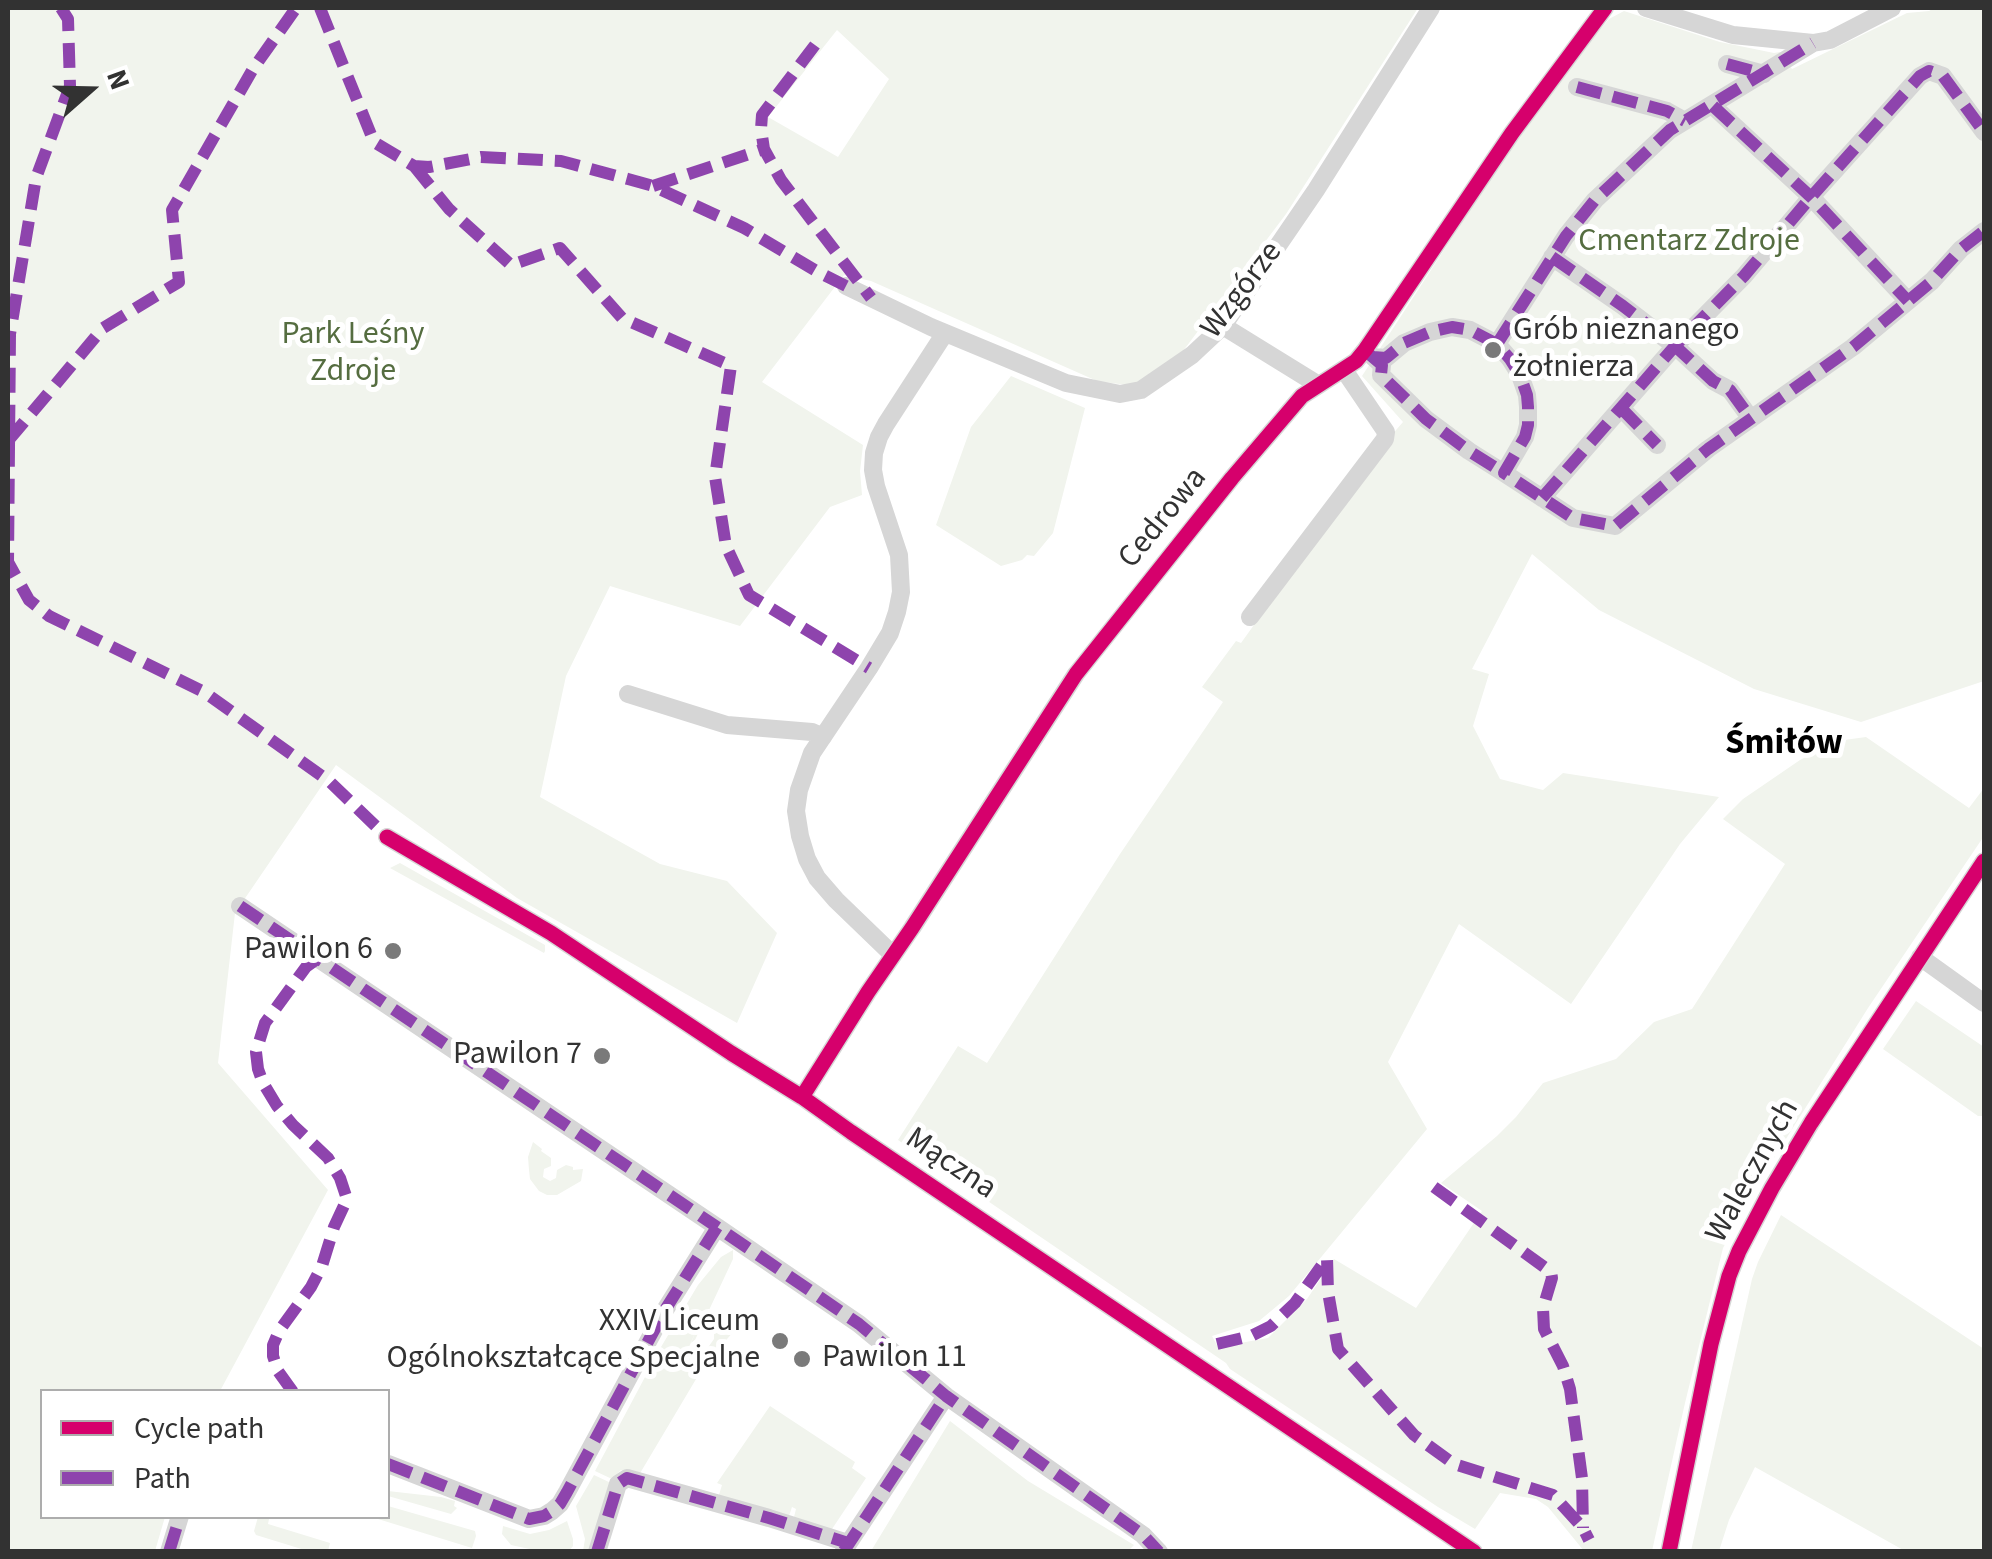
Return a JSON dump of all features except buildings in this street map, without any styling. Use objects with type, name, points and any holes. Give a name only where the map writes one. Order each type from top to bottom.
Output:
[{"type":"street","name":"Wzgórze","points":[[846,286],[945,333],[1066,383],[1120,394],[1140,390],[1192,356],[1223,326],[1316,190],[1431,8]]},
{"type":"street","name":"Cedrowa","points":[[802,1097],[1076,674],[1302,396],[1369,353],[1512,133],[1605,8]]},
{"type":"street","points":[[1646,8],[1733,35],[1813,44]]},
{"type":"street","points":[[1497,344],[1552,257],[1596,200],[1666,133],[1813,44],[1830,40],[1892,8]]},
{"type":"street","points":[[1728,64],[1764,74]]},
{"type":"street","points":[[1542,498],[1924,72],[1943,76],[1984,132]]},
{"type":"street","points":[[1578,87],[1652,107],[1685,121]]},
{"type":"street","points":[[1713,106],[1811,197],[1908,301]]},
{"type":"street","points":[[1369,353],[1382,365],[1381,375],[1426,419],[1469,452],[1573,518],[1615,526],[1708,449],[1853,347],[1932,282],[1961,249],[1984,231]]},
{"type":"street","points":[[1552,257],[1733,393],[1751,419]]},
{"type":"street","points":[[1223,326],[1318,384]]},
{"type":"street","points":[[1369,353],[1386,358],[1404,342],[1452,328],[1470,330],[1497,344],[1520,375],[1528,407],[1528,426],[1504,473]]},
{"type":"street","points":[[893,956],[818,878],[806,859],[796,811],[812,753],[883,645],[897,612],[901,592],[899,555],[876,486],[874,453],[886,424],[945,333]]},
{"type":"street","points":[[1250,616],[1385,439],[1386,432],[1344,370]]},
{"type":"street","points":[[1621,408],[1658,445]]},
{"type":"street","points":[[628,694],[727,725],[812,732],[822,737]]},
{"type":"street","name":"Mączna","points":[[386,838],[551,933],[802,1097],[1474,1552]]},
{"type":"street","name":"Walecznych","points":[[1669,1552],[1711,1344],[1739,1251],[1811,1122],[1984,861]]},
{"type":"street","points":[[240,906],[859,1324],[946,1396],[1143,1535],[1159,1552]]},
{"type":"street","points":[[1920,957],[1984,1003]]},
{"type":"street","points":[[390,1465],[529,1519],[552,1512],[567,1492],[665,1310],[717,1227]]},
{"type":"street","points":[[596,1552],[618,1484],[627,1478],[770,1518],[846,1547],[946,1396]]},
{"type":"street","points":[[169,1552],[179,1519]]},
{"type":"green space","name":"Park Leśny Zdroje","points":[[8,8],[1418,8],[1286,214],[1174,363],[1134,386],[1097,381],[871,281],[844,275],[762,382],[863,445],[862,495],[830,507],[740,626],[610,586],[566,676],[540,797],[660,864],[727,881],[777,933],[737,1023],[517,898],[336,765],[235,913],[218,1063],[328,1190],[221,1389],[40,1389],[40,1519],[164,1519],[155,1551],[8,1552]],"holes":[[[837,30],[889,79],[838,157],[768,117]]]},
{"type":"green space","name":"Cmentarz Zdroje","points":[[1934,8],[1984,8],[1984,681],[1861,722],[1754,689],[1599,610],[1532,554],[1472,669],[1489,674],[1473,726],[1500,779],[1543,790],[1563,773],[1719,797],[1680,844],[1571,1004],[1459,924],[1388,1062],[1427,1129],[1289,1296],[1259,1321],[1212,1336],[1218,1347],[1268,1338],[1307,1299],[1334,1259],[1416,1308],[1482,1211],[1441,1183],[1497,1136],[1543,1083],[1616,1059],[1654,1022],[1692,1009],[1785,864],[1723,819],[1743,799],[1800,760],[1837,741],[1866,737],[1969,808],[1984,788],[1984,836],[1868,1008],[1759,1182],[1723,1248],[1652,1551],[1584,1551],[1548,1507],[1536,1499],[1500,1493],[1475,1529],[1230,1369],[898,1140],[958,1046],[987,1063],[1120,854],[1223,702],[1202,687],[1236,641],[1241,643],[1403,422],[1362,376],[1500,164],[1573,61],[1609,19],[1624,11],[1720,42],[1780,52],[1792,69],[1907,13]]},
{"type":"green space","points":[[1011,376],[1085,408],[1053,533],[1034,556],[1001,566],[936,525],[971,427]]},
{"type":"green space","points":[[400,863],[545,945],[544,953],[390,868]]},
{"type":"green space","points":[[1916,1001],[1984,1047],[1984,1116],[1978,1116],[1883,1049]]},
{"type":"green space","points":[[533,1142],[551,1158],[551,1166],[544,1169],[543,1177],[550,1181],[556,1178],[557,1170],[566,1165],[573,1170],[583,1169],[581,1181],[557,1195],[539,1191],[530,1179],[528,1157]]},
{"type":"green space","points":[[1781,1215],[1984,1349],[1984,1551],[1905,1551],[1755,1467],[1729,1520],[1719,1551],[1691,1551],[1752,1279]]},
{"type":"green space","points":[[733,1250],[733,1259],[686,1354],[699,1360],[714,1339],[714,1324],[723,1323],[735,1330],[705,1364],[639,1475],[621,1470],[612,1479],[595,1471],[698,1285],[721,1257]]},
{"type":"green space","points":[[770,1406],[855,1462],[852,1468],[866,1478],[830,1532],[793,1521],[796,1509],[792,1507],[788,1519],[718,1498],[722,1485],[717,1483]]},
{"type":"green space","points":[[950,1421],[1028,1481],[1134,1545],[1127,1552],[871,1551]]},
{"type":"green space","points":[[594,1475],[611,1483],[592,1551],[583,1551],[585,1539],[576,1506]]},
{"type":"green space","points":[[390,1491],[455,1501],[457,1508],[451,1514],[390,1497]]},
{"type":"green space","points":[[390,1507],[475,1531],[472,1548],[378,1519],[390,1519]]},
{"type":"green space","points":[[257,1519],[269,1519],[268,1524],[330,1543],[328,1551],[308,1551],[256,1535]]},
{"type":"green space","points":[[567,1521],[573,1539],[569,1551],[539,1551],[511,1545],[502,1534],[503,1526],[530,1534]]},
{"type":"marked path","points":[[61,8],[68,19],[70,86],[36,178],[10,334],[8,562],[29,600],[49,616],[204,692],[329,781],[387,837]]},
{"type":"marked path","points":[[8,441],[103,328],[179,282],[172,210],[253,69],[296,8]]},
{"type":"marked path","points":[[320,8],[374,142],[414,166],[481,157],[561,161],[628,179],[653,186],[744,228],[846,286]]},
{"type":"marked path","points":[[1497,344],[1566,236],[1595,200],[1670,130],[1813,43]]},
{"type":"marked path","points":[[815,45],[762,115],[764,149],[781,180],[871,298]]},
{"type":"marked path","points":[[1727,64],[1764,74]]},
{"type":"marked path","points":[[1542,498],[1920,76],[1929,71],[1943,76],[1984,132]]},
{"type":"marked path","points":[[1577,87],[1667,111],[1685,121]]},
{"type":"marked path","points":[[1713,106],[1811,197],[1908,301]]},
{"type":"marked path","points":[[653,186],[764,149]]},
{"type":"marked path","points":[[414,166],[449,209],[511,265],[560,248],[622,318],[731,366],[715,477],[726,546],[749,595],[869,668]]},
{"type":"marked path","points":[[1373,357],[1386,358],[1404,343],[1452,327],[1470,330],[1497,344],[1520,375],[1528,407],[1525,437],[1504,473],[1573,518],[1615,526],[1708,449],[1853,347],[1984,231]]},
{"type":"marked path","points":[[1552,257],[1623,306],[1713,381],[1730,390],[1751,419]]},
{"type":"marked path","points":[[1369,354],[1382,365],[1381,375],[1426,419],[1504,473]]},
{"type":"marked path","points":[[1621,408],[1657,445]]},
{"type":"marked path","points":[[240,906],[717,1227]]},
{"type":"marked path","points":[[291,1389],[278,1371],[273,1345],[322,1266],[347,1199],[328,1158],[277,1106],[263,1083],[256,1052],[265,1023],[306,967],[317,959]]},
{"type":"marked path","points":[[1434,1187],[1551,1272],[1543,1308],[1544,1329],[1570,1389],[1582,1478],[1583,1528]]},
{"type":"marked path","points":[[390,1465],[529,1519],[552,1511],[567,1492],[665,1310],[717,1227],[859,1324],[946,1396],[1143,1535],[1159,1552]]},
{"type":"marked path","points":[[1217,1344],[1251,1336],[1271,1326],[1295,1303],[1327,1258],[1328,1292],[1338,1349],[1414,1435],[1454,1464],[1553,1495],[1589,1540]]},
{"type":"marked path","points":[[844,1551],[946,1396]]},
{"type":"marked path","points":[[597,1552],[618,1484],[627,1478],[848,1543]]},
{"type":"marked path","points":[[169,1552],[179,1519]]},
{"type":"cycle path","points":[[802,1097],[1076,674],[1302,396],[1356,361],[1365,350],[1512,133],[1605,8]]},
{"type":"cycle path","points":[[387,837],[551,933],[802,1097],[1474,1552]]},
{"type":"cycle path","points":[[1669,1552],[1711,1344],[1739,1251],[1811,1123],[1984,861]]},
{"type":"place","name":"Grób nieznanego żołnierza","points":[[1493,350]]},
{"type":"place","name":"Pawilon 6","points":[[393,951]]},
{"type":"place","name":"Pawilon 7","points":[[602,1056]]},
{"type":"place","name":"XXIV Liceum Ogólnokształcące Specjalne","points":[[780,1341]]},
{"type":"place","name":"Pawilon 11","points":[[802,1359]]},
{"type":"district","name":"Śmiłów","points":[[1784,745]]}]
